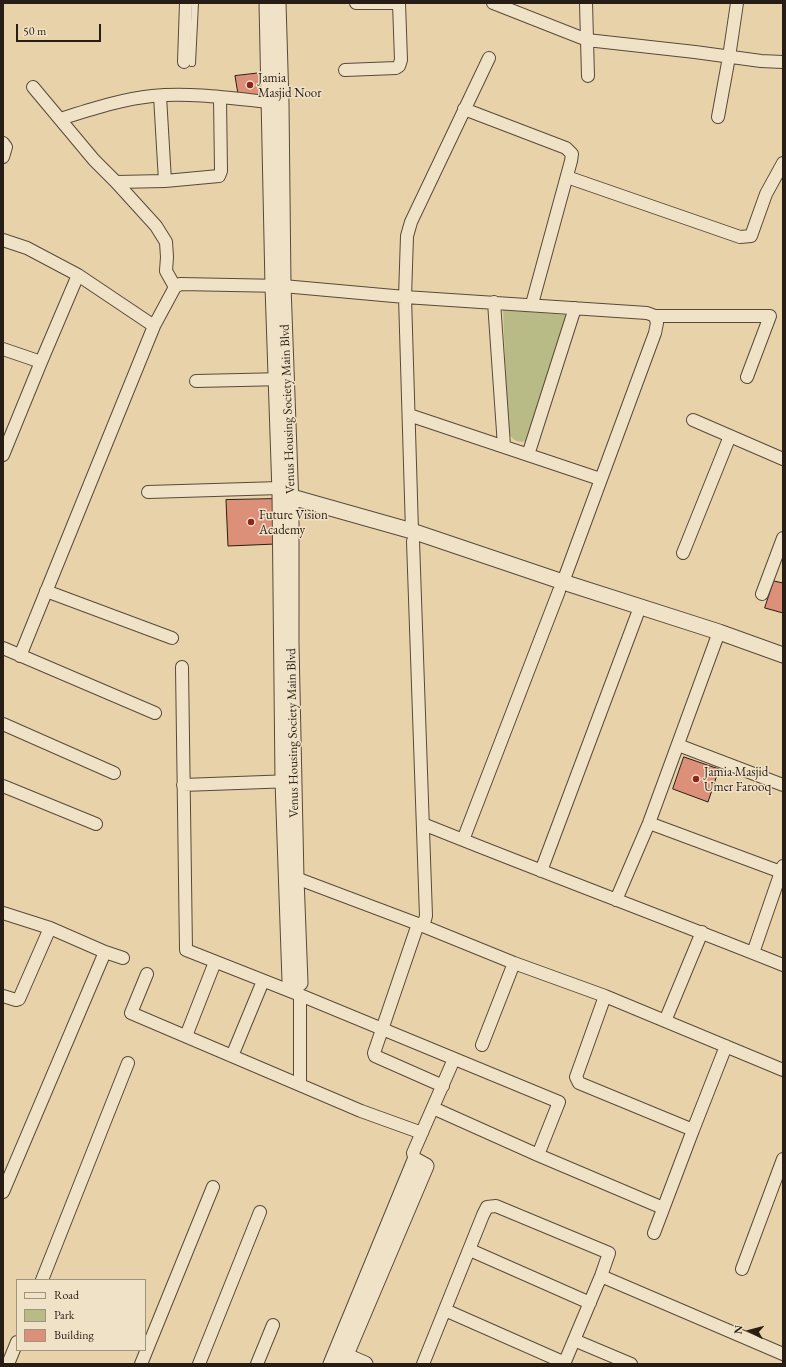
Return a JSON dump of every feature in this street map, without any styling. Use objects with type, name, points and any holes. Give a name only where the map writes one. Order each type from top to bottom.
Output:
[{"type":"street","points":[[186,3],[188,62]]},
{"type":"street","name":"Venus Housing Society Main Blvd","points":[[267,3],[275,102]]},
{"type":"street","name":"Venus Housing Society Main Blvd","points":[[278,3],[275,102],[278,286],[282,380],[284,497],[291,644],[289,781],[291,876],[297,986]]},
{"type":"street","points":[[345,70],[396,68],[400,66],[401,60],[399,3],[356,3]]},
{"type":"street","points":[[493,3],[587,40],[761,61],[783,62]]},
{"type":"street","points":[[586,3],[588,76]]},
{"type":"street","points":[[718,117],[737,3]]},
{"type":"street","points":[[443,1086],[375,1056],[374,1053],[381,1029],[421,925],[426,916],[405,297],[407,236],[411,222],[489,58]]},
{"type":"street","points":[[33,87],[94,160],[156,226],[166,242],[166,271],[175,287]]},
{"type":"street","points":[[60,118],[152,96],[191,96],[275,102]]},
{"type":"street","points":[[160,96],[165,181]]},
{"type":"street","points":[[116,182],[165,181],[219,176],[221,170],[220,98]]},
{"type":"street","points":[[464,110],[566,148],[572,154],[532,304]]},
{"type":"street","points":[[3,143],[6,147],[3,157]]},
{"type":"street","points":[[567,177],[740,237],[751,236],[766,194],[783,162]]},
{"type":"street","points":[[3,240],[27,248],[78,275],[154,326]]},
{"type":"street","points":[[3,455],[78,275]]},
{"type":"street","points":[[20,656],[154,326],[175,287],[180,284],[202,283],[278,286],[405,297],[532,304],[647,313],[655,316],[770,316],[747,377]]},
{"type":"street","points":[[494,302],[504,446]]},
{"type":"street","points":[[528,455],[575,308]]},
{"type":"street","points":[[464,840],[561,586],[655,333],[655,316]]},
{"type":"street","points":[[3,350],[41,362]]},
{"type":"street","points":[[196,381],[282,380]]},
{"type":"street","points":[[409,415],[600,479]]},
{"type":"street","points":[[693,420],[783,459]]},
{"type":"street","points":[[683,553],[730,436]]},
{"type":"street","points":[[148,492],[284,497],[413,536],[561,586],[783,655]]},
{"type":"street","points":[[762,594],[783,538]]},
{"type":"street","points":[[46,591],[172,638]]},
{"type":"street","points":[[541,871],[639,611]]},
{"type":"street","points":[[718,636],[783,664]]},
{"type":"street","points":[[616,900],[649,823],[718,636]]},
{"type":"street","points":[[3,648],[154,713]]},
{"type":"street","points":[[182,667],[186,950],[263,980],[297,986],[381,1029],[559,1102],[538,1155]]},
{"type":"street","points":[[3,724],[114,773]]},
{"type":"street","points":[[678,745],[783,785]]},
{"type":"street","points":[[183,785],[289,781]]},
{"type":"street","points":[[3,786],[96,824]]},
{"type":"street","points":[[649,823],[782,869],[753,954]]},
{"type":"street","points":[[423,824],[783,965]]},
{"type":"street","points":[[291,876],[421,925],[514,963],[605,996],[783,1070]]},
{"type":"street","points":[[3,913],[50,928],[105,952],[123,958]]},
{"type":"street","points":[[3,996],[16,1000],[18,999],[50,928]]},
{"type":"street","points":[[665,1020],[702,932]]},
{"type":"street","points":[[3,1192],[105,952]]},
{"type":"street","points":[[186,1036],[215,962]]},
{"type":"street","points":[[482,1045],[514,963]]},
{"type":"street","points":[[147,974],[132,1013],[361,1111],[422,1133]]},
{"type":"street","points":[[232,1056],[263,980]]},
{"type":"street","points":[[297,986],[300,1085]]},
{"type":"street","points":[[605,996],[576,1077],[579,1083],[693,1130]]},
{"type":"street","points":[[654,1233],[726,1046]]},
{"type":"street","points":[[365,1364],[339,1359],[415,1160],[413,1153],[434,1108],[454,1059]]},
{"type":"street","points":[[42,1279],[128,1063]]},
{"type":"street","points":[[434,1108],[538,1155],[663,1208]]},
{"type":"street","points":[[742,1268],[783,1159]]},
{"type":"street","points":[[141,1364],[213,1188]]},
{"type":"street","points":[[423,1364],[483,1215],[487,1207],[496,1206],[609,1253],[601,1276],[564,1364],[445,1310]]},
{"type":"street","points":[[199,1364],[260,1212]]},
{"type":"street","points":[[470,1250],[590,1303]]},
{"type":"street","points":[[601,1276],[783,1354]]},
{"type":"street","points":[[258,1364],[273,1325]]},
{"type":"street","points":[[574,1340],[631,1364]]},
{"type":"street","points":[[8,1364],[16,1344]]},
{"type":"lane","points":[[188,62],[195,3]]},
{"type":"green space","points":[[503,310],[567,315],[528,441],[516,441],[508,432]]},
{"type":"building","name":"Jamia Masjid Noor","points":[[261,73],[264,99],[238,94],[235,76]]},
{"type":"building","name":"Future Vision Academy","points":[[275,499],[276,544],[228,546],[226,500]]},
{"type":"building","points":[[774,581],[783,583],[783,613],[765,608]]},
{"type":"building","name":"Jamia Masjid Umer Farooq","points":[[684,757],[719,769],[708,802],[673,789]]},
{"type":"place","name":"Jamia Masjid Noor","points":[[250,85]]},
{"type":"place","name":"Future Vision Academy","points":[[251,522]]},
{"type":"place","name":"Jamia Masjid Umer Farooq","points":[[696,779]]}]
